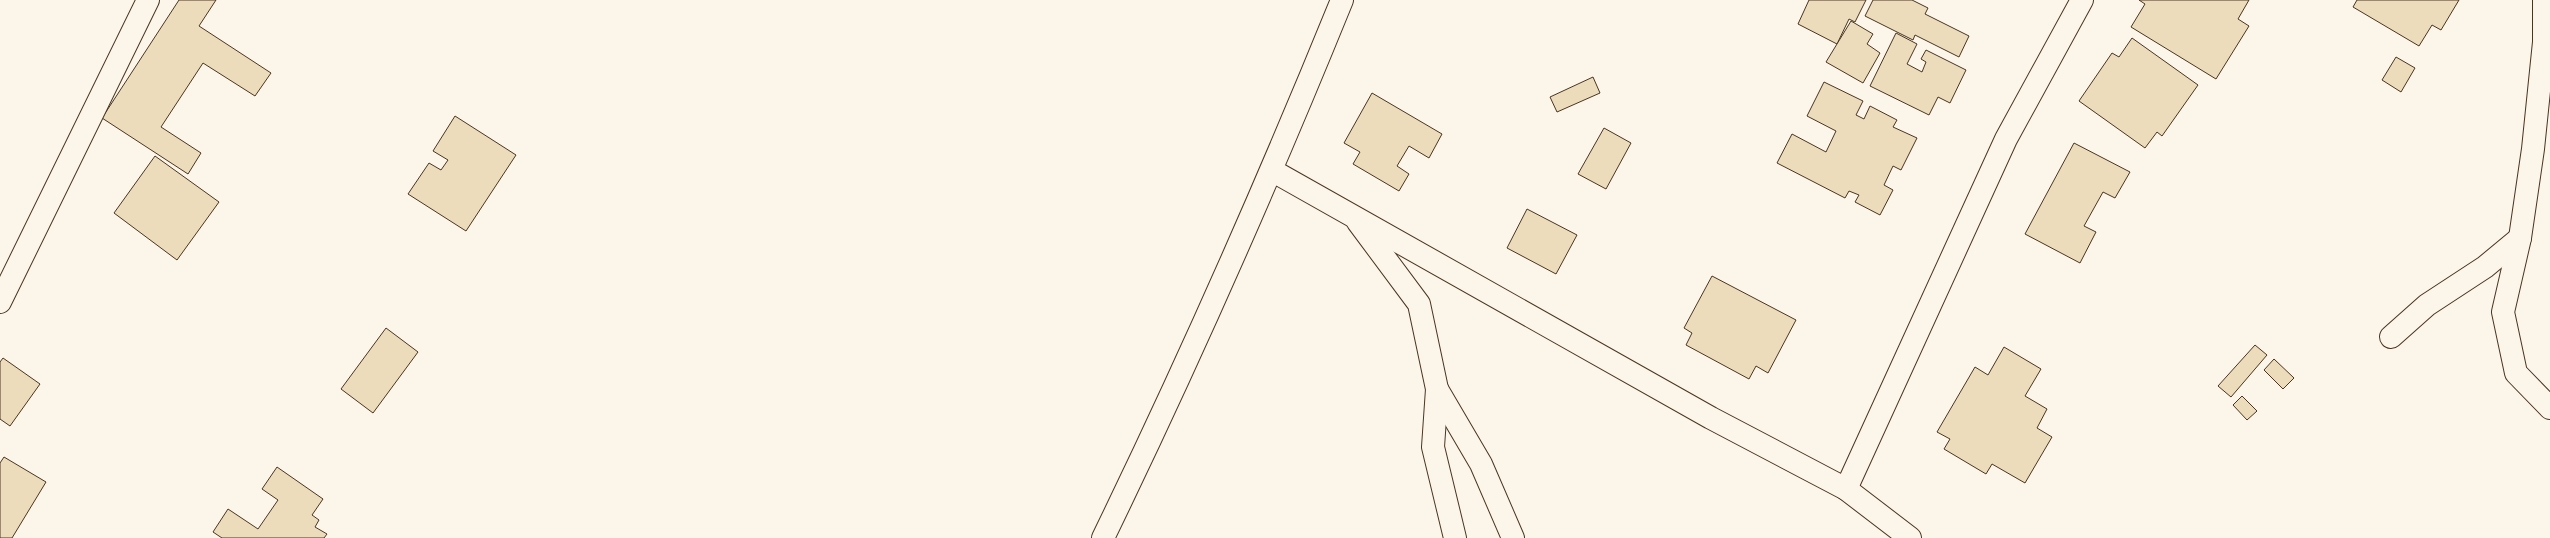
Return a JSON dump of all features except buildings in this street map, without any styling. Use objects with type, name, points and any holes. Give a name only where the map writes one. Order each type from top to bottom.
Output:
[{"type":"street","points":[[0,302],[148,0]]},
{"type":"street","points":[[1103,538],[1273,170],[1342,0]]},
{"type":"street","points":[[1846,489],[2006,139],[2082,0]]},
{"type":"street","points":[[2544,0],[2544,42],[2534,141],[2520,238],[2503,312],[2516,373],[2550,408]]},
{"type":"street","points":[[1273,170],[1711,418],[1846,489],[1910,538]]},
{"type":"street","points":[[1352,215],[1419,304],[1437,389],[1433,447],[1455,538]]},
{"type":"street","points":[[2390,337],[2427,306],[2485,267],[2520,238]]},
{"type":"street","points":[[1437,389],[1481,464],[1513,538]]}]
